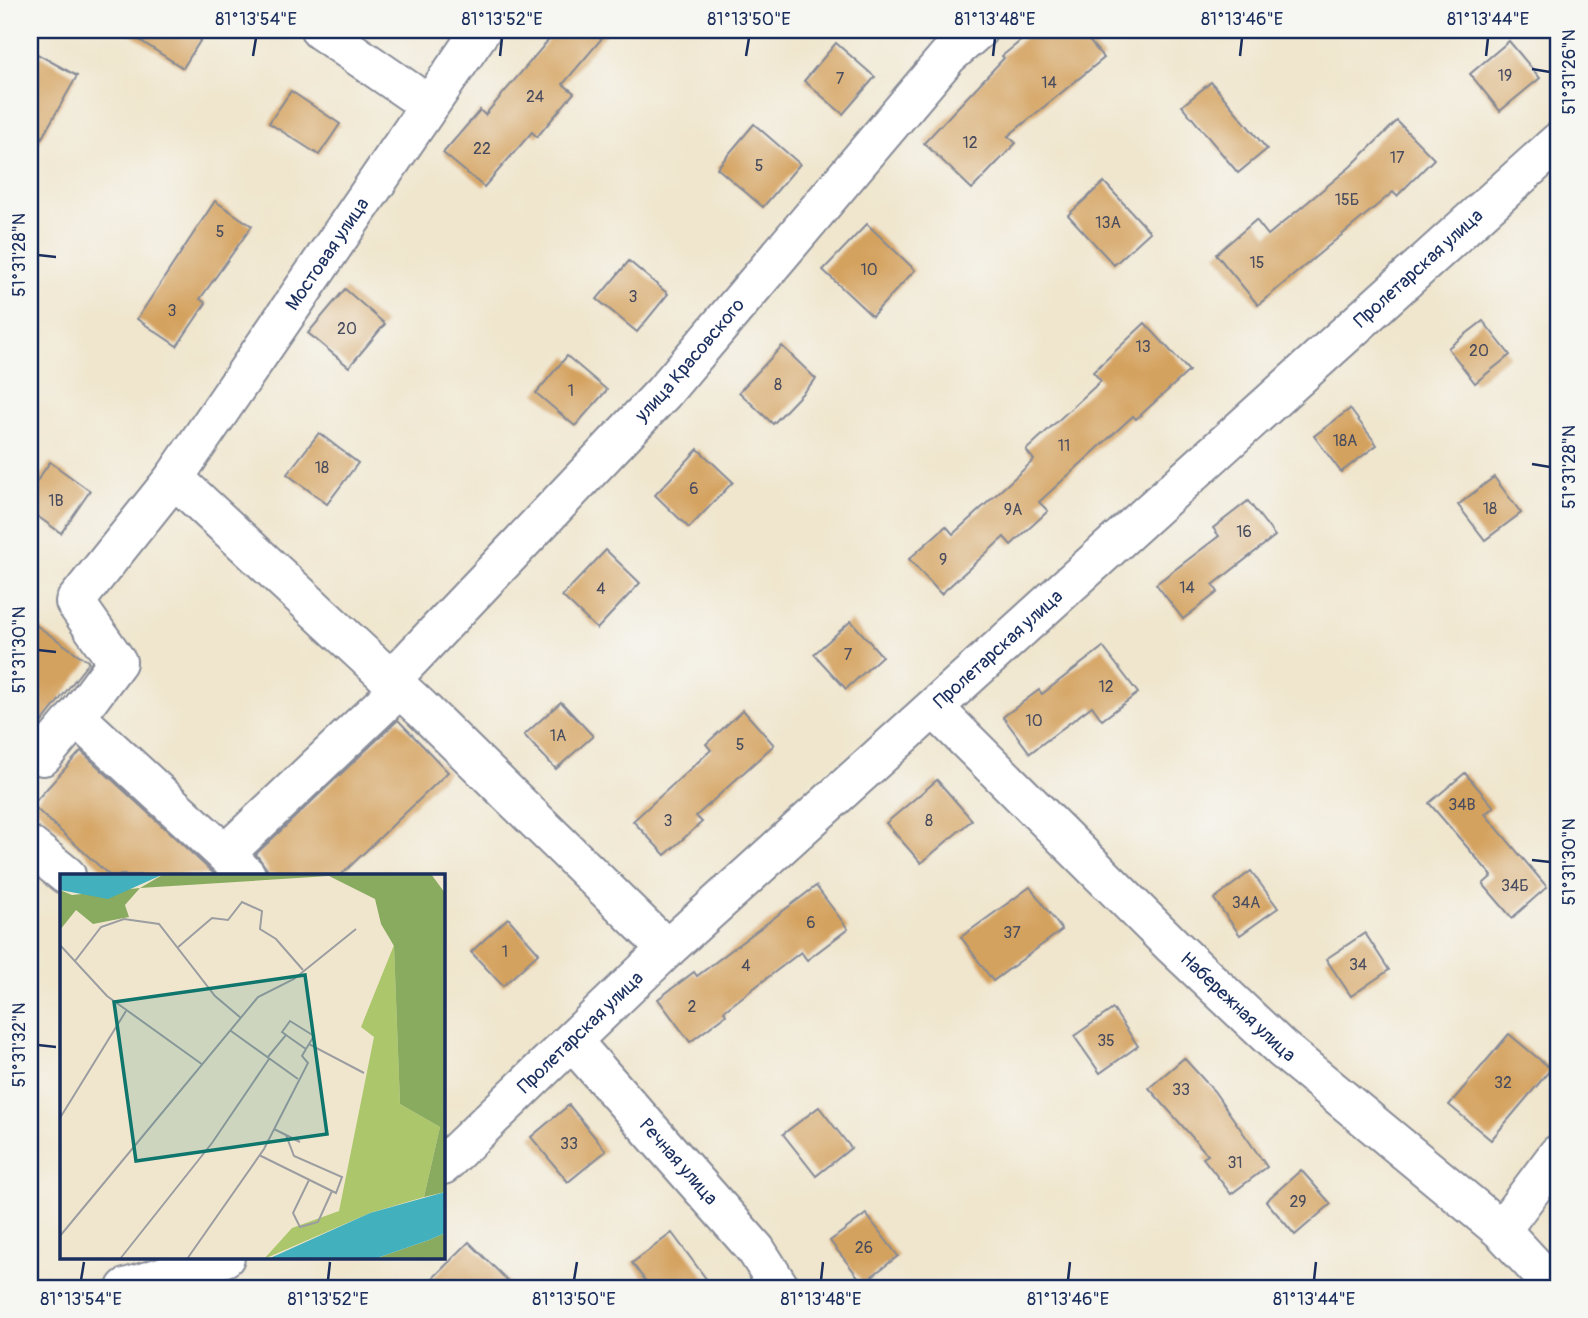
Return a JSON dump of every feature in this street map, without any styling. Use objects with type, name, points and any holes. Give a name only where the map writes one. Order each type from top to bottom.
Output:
[{"type":"street","name":"Мостовая улица","points":[[76,717],[117,662],[75,602],[174,478],[481,30]]},
{"type":"street","name":"улица Красовского","points":[[236,864],[396,684],[663,393],[948,55],[978,30]]},
{"type":"street","points":[[332,34],[429,105]]},
{"type":"street","name":"Пролетарская улица","points":[[444,1164],[667,949],[1558,142]]},
{"type":"street","points":[[174,478],[396,684],[667,949]]},
{"type":"street","name":"Набережная улица","points":[[935,709],[1173,946],[1282,1049],[1501,1230],[1555,1288]]},
{"type":"street","points":[[34,759],[76,717],[236,864]]},
{"type":"street","points":[[30,846],[64,874]]},
{"type":"street","name":"Речная улица","points":[[572,1041],[756,1250],[780,1288]]},
{"type":"street","points":[[1501,1230],[1558,1154]]},
{"type":"street","points":[[126,1288],[222,1258]]},
{"type":"building","points":[[124,30],[207,30],[183,68]]},
{"type":"building","points":[[557,30],[609,30],[563,84],[574,93],[537,137],[532,132],[484,187],[443,153],[480,110],[485,115]]},
{"type":"building","points":[[1034,30],[1080,30],[1104,58],[1008,136],[1016,143],[972,189],[924,143],[1004,58],[1002,56]]},
{"type":"building","points":[[1509,41],[1540,78],[1500,111],[1470,74]]},
{"type":"building","points":[[836,43],[875,77],[843,114],[804,81]]},
{"type":"building","points":[[30,50],[77,76],[30,159]]},
{"type":"building","points":[[1211,82],[1267,149],[1238,173],[1182,106]]},
{"type":"building","points":[[291,91],[340,124],[319,155],[269,123]]},
{"type":"building","points":[[1397,121],[1434,159],[1397,196],[1393,192],[1258,305],[1216,254],[1256,220],[1268,235],[1350,167]]},
{"type":"building","points":[[754,124],[800,164],[763,207],[717,168]]},
{"type":"building","points":[[1104,182],[1150,232],[1114,265],[1068,215]]},
{"type":"building","points":[[215,201],[252,226],[200,299],[206,303],[177,346],[137,319]]},
{"type":"building","points":[[867,224],[915,270],[872,316],[823,270]]},
{"type":"building","points":[[629,261],[668,294],[637,332],[597,299]]},
{"type":"building","points":[[345,289],[385,324],[349,367],[308,333]]},
{"type":"building","points":[[1483,321],[1510,355],[1475,383],[1448,348]]},
{"type":"building","points":[[1145,323],[1189,371],[1136,419],[1133,416],[1039,502],[1048,511],[1011,545],[1004,537],[941,594],[909,559],[946,526],[953,534],[1034,460],[1026,450],[1101,381],[1093,372]]},
{"type":"building","points":[[782,346],[816,379],[773,424],[739,392]]},
{"type":"building","points":[[567,356],[607,390],[575,426],[536,393]]},
{"type":"building","points":[[1350,409],[1377,445],[1341,472],[1314,436]]},
{"type":"building","points":[[319,433],[358,463],[327,504],[287,474]]},
{"type":"building","points":[[698,449],[733,482],[689,528],[655,495]]},
{"type":"building","points":[[50,462],[90,491],[61,533],[30,511],[30,491]]},
{"type":"building","points":[[1494,477],[1521,513],[1485,540],[1458,505]]},
{"type":"building","points":[[1248,501],[1275,536],[1213,585],[1218,592],[1183,619],[1156,584],[1219,536],[1213,528]]},
{"type":"building","points":[[606,550],[640,583],[597,629],[562,596]]},
{"type":"building","points":[[30,621],[89,662],[38,727],[30,725]]},
{"type":"building","points":[[851,621],[882,656],[846,689],[814,654]]},
{"type":"building","points":[[1103,647],[1138,693],[1102,720],[1092,706],[1030,753],[1003,717],[1039,690],[1042,694]]},
{"type":"building","points":[[561,702],[593,736],[556,769],[524,735]]},
{"type":"building","points":[[743,710],[774,745],[696,816],[702,822],[665,855],[633,821],[711,750],[706,744]]},
{"type":"building","points":[[398,720],[448,772],[342,874],[267,874],[267,869],[256,854]]},
{"type":"building","points":[[81,751],[214,874],[108,874],[32,805]]},
{"type":"building","points":[[1465,773],[1494,807],[1485,814],[1547,887],[1512,918],[1483,884],[1492,876],[1429,803]]},
{"type":"building","points":[[937,780],[972,820],[921,863],[886,823]]},
{"type":"building","points":[[1251,871],[1278,908],[1240,935],[1214,899]]},
{"type":"building","points":[[816,886],[848,929],[807,960],[801,952],[724,1011],[726,1015],[690,1042],[658,999],[694,972],[697,976]]},
{"type":"building","points":[[1030,887],[1062,930],[993,981],[961,937]]},
{"type":"building","points":[[508,918],[539,953],[503,986],[471,952]]},
{"type":"building","points":[[1365,933],[1389,970],[1351,996],[1326,959]]},
{"type":"building","points":[[1113,1009],[1138,1046],[1100,1073],[1074,1036]]},
{"type":"building","points":[[1509,1034],[1551,1069],[1491,1140],[1449,1105]]},
{"type":"building","points":[[1184,1058],[1214,1091],[1267,1167],[1231,1194],[1203,1158],[1208,1155],[1149,1088]]},
{"type":"building","points":[[569,1105],[606,1151],[568,1182],[531,1137]]},
{"type":"building","points":[[819,1107],[851,1148],[816,1176],[783,1134]]},
{"type":"building","points":[[1301,1170],[1331,1204],[1295,1235],[1266,1201]]},
{"type":"building","points":[[866,1214],[898,1256],[863,1283],[830,1241]]},
{"type":"building","points":[[672,1233],[713,1288],[651,1288],[632,1263]]},
{"type":"building","points":[[469,1242],[515,1288],[423,1288]]}]
